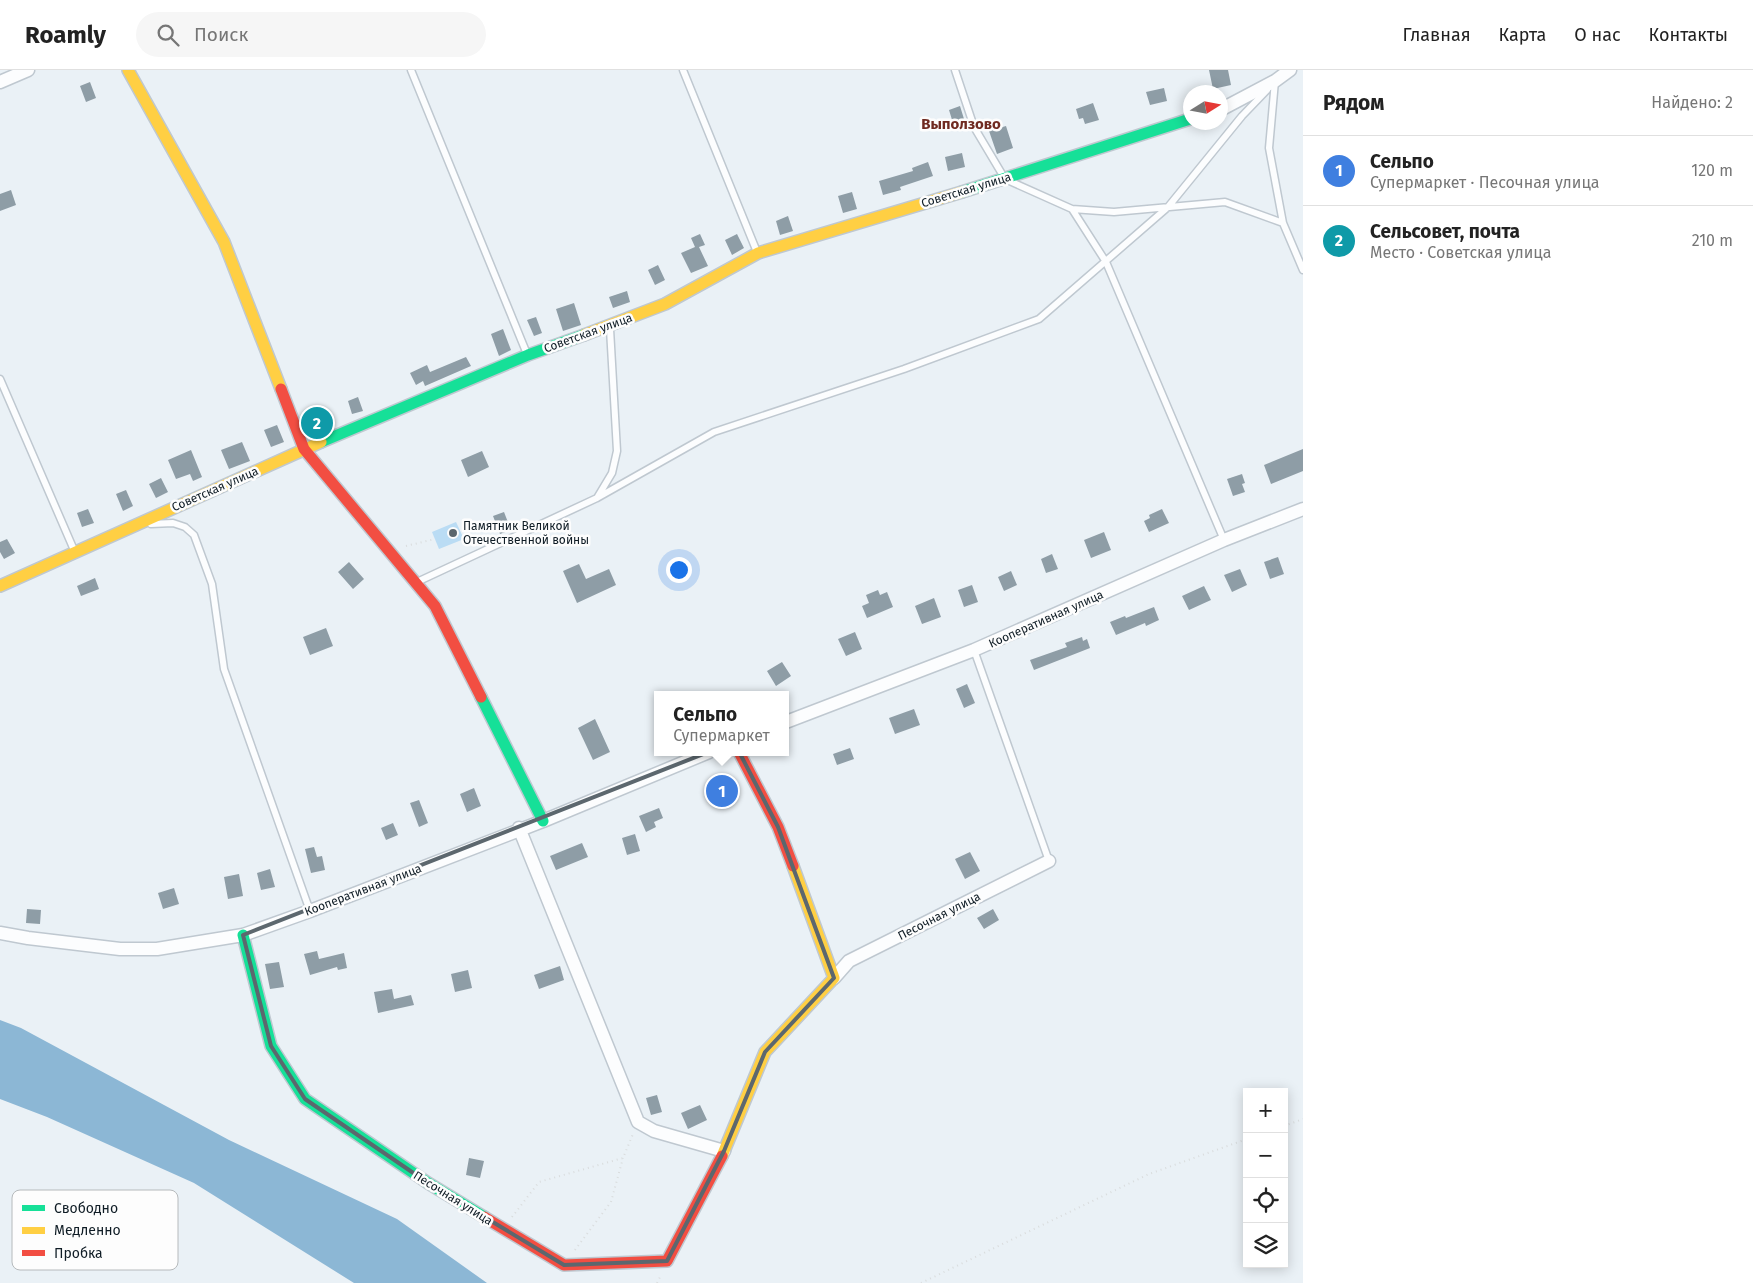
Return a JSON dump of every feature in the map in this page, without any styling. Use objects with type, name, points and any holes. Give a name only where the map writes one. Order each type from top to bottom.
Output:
[{"type":"street","points":[[0,82],[28,70]]},
{"type":"street","points":[[128,70],[224,242],[304,449],[436,606],[543,820]]},
{"type":"street","points":[[1228,105],[1278,75],[1290,70]]},
{"type":"street","name":"Советская улица","points":[[0,586],[304,449],[528,355],[665,304],[758,253],[1005,179],[1183,121]]},
{"type":"street","name":"Кооперативная улица","points":[[789,721],[974,650],[1224,540],[1303,508]]},
{"type":"street","name":"Кооперативная улица","points":[[0,933],[120,949],[157,949],[243,935],[310,912],[700,756]]},
{"type":"street","points":[[741,756],[778,827],[834,978]]},
{"type":"street","points":[[519,828],[638,1122],[654,1131],[724,1151]]},
{"type":"street","name":"Песочная улица","points":[[243,935],[271,1046],[305,1099],[428,1183],[564,1265],[667,1262],[724,1151],[765,1052],[850,961],[1049,861]]},
{"type":"lane","points":[[411,70],[528,355]]},
{"type":"lane","points":[[683,70],[758,253]]},
{"type":"lane","points":[[955,70],[974,127],[1005,179],[1072,209],[1114,212],[1225,202],[1283,223]]},
{"type":"lane","points":[[416,583],[596,498],[714,432],[904,369],[1039,320],[1168,207],[1278,75]]},
{"type":"lane","points":[[1278,75],[1269,148],[1283,223],[1303,270]]},
{"type":"lane","points":[[1072,209],[1106,262],[1224,540]]},
{"type":"lane","points":[[596,498],[612,473],[617,450],[610,326]]},
{"type":"lane","points":[[0,379],[75,553]]},
{"type":"lane","points":[[135,526],[173,523],[185,527],[194,535],[212,584],[224,669],[310,912]]},
{"type":"lane","points":[[974,650],[1049,861]]},
{"type":"path","points":[[389,551],[435,539]]},
{"type":"path","points":[[1288,1125],[1303,1119]]},
{"type":"path","points":[[564,1265],[611,1202],[623,1158],[638,1122]]},
{"type":"path","points":[[921,1283],[1149,1174],[1243,1140]]},
{"type":"path","points":[[504,1229],[539,1182],[623,1158]]},
{"type":"highlighted area","points":[[734,742],[778,827],[834,978],[765,1052],[724,1151],[667,1261],[564,1265],[428,1183],[305,1099],[271,1046],[243,935]]},
{"type":"shaded area","points":[[456,522],[464,539],[439,549],[432,532]]},
{"type":"shaded area","points":[[0,1020],[21,1028],[229,1140],[397,1219],[487,1283],[354,1283],[194,1183],[47,1117],[0,1099]]},
{"type":"building","points":[[1209,70],[1228,70],[1231,85],[1212,85]]},
{"type":"building","points":[[90,82],[96,98],[86,102],[80,86]]},
{"type":"building","points":[[1164,88],[1167,101],[1150,105],[1146,92]]},
{"type":"building","points":[[1093,103],[1099,120],[1085,124],[1083,118],[1079,119],[1076,109]]},
{"type":"building","points":[[960,106],[964,119],[953,123],[949,110]]},
{"type":"building","points":[[1006,126],[1013,148],[997,154],[989,131]]},
{"type":"building","points":[[962,153],[965,167],[948,171],[945,157]]},
{"type":"building","points":[[928,162],[933,176],[900,187],[901,190],[883,195],[879,181],[913,171],[912,168]]},
{"type":"building","points":[[11,190],[16,205],[0,211],[0,194]]},
{"type":"building","points":[[852,192],[857,209],[843,213],[838,196]]},
{"type":"building","points":[[788,216],[793,231],[780,235],[776,221]]},
{"type":"building","points":[[700,234],[705,245],[699,247],[708,266],[691,273],[681,253],[695,247],[691,238]]},
{"type":"building","points":[[737,234],[744,248],[732,255],[725,240]]},
{"type":"building","points":[[658,265],[665,280],[655,285],[648,270]]},
{"type":"building","points":[[627,291],[630,302],[613,308],[609,297]]},
{"type":"building","points":[[574,303],[581,325],[563,331],[556,309]]},
{"type":"building","points":[[536,317],[542,333],[534,336],[527,320]]},
{"type":"building","points":[[503,329],[511,350],[499,356],[491,334]]},
{"type":"building","points":[[466,357],[471,366],[425,386],[423,381],[416,385],[410,373],[427,365],[430,372]]},
{"type":"building","points":[[358,397],[363,411],[352,414],[348,401]]},
{"type":"building","points":[[324,413],[329,425],[309,433],[304,420]]},
{"type":"building","points":[[277,425],[284,442],[271,447],[264,430]]},
{"type":"building","points":[[242,442],[250,461],[229,469],[221,450]]},
{"type":"building","points":[[1303,449],[1303,471],[1271,484],[1264,465]]},
{"type":"building","points":[[191,450],[202,477],[193,481],[190,474],[176,479],[168,460]]},
{"type":"building","points":[[482,451],[489,467],[468,477],[461,460]]},
{"type":"building","points":[[1242,474],[1245,483],[1242,484],[1245,492],[1233,496],[1227,479]]},
{"type":"building","points":[[161,478],[168,492],[156,498],[149,484]]},
{"type":"building","points":[[126,490],[133,506],[123,511],[116,494]]},
{"type":"building","points":[[88,509],[94,523],[82,527],[77,513]]},
{"type":"building","points":[[1162,509],[1169,523],[1149,532],[1144,521],[1150,518],[1149,515]]},
{"type":"building","points":[[504,512],[511,530],[500,534],[493,516]]},
{"type":"building","points":[[1104,532],[1111,550],[1091,558],[1084,540]]},
{"type":"building","points":[[7,539],[15,553],[4,559],[0,552],[0,542]]},
{"type":"building","points":[[1052,554],[1058,569],[1046,573],[1041,559]]},
{"type":"building","points":[[1278,557],[1284,574],[1270,579],[1264,562]]},
{"type":"building","points":[[349,562],[364,579],[353,589],[338,572]]},
{"type":"building","points":[[579,564],[586,579],[609,569],[616,585],[577,603],[563,571]]},
{"type":"building","points":[[1240,569],[1247,585],[1232,592],[1224,575]]},
{"type":"building","points":[[1011,571],[1017,585],[1004,591],[998,577]]},
{"type":"building","points":[[95,578],[99,589],[81,596],[77,586]]},
{"type":"building","points":[[972,585],[978,602],[964,607],[958,590]]},
{"type":"building","points":[[1204,586],[1211,600],[1189,610],[1182,596]]},
{"type":"building","points":[[878,590],[880,595],[887,592],[893,607],[867,618],[862,606],[869,603],[866,595]]},
{"type":"building","points":[[934,598],[941,617],[922,624],[915,606]]},
{"type":"building","points":[[1154,607],[1159,620],[1146,626],[1145,623],[1116,635],[1110,622]]},
{"type":"building","points":[[326,628],[333,646],[310,655],[303,637]]},
{"type":"building","points":[[855,632],[862,649],[846,656],[838,639]]},
{"type":"building","points":[[1082,637],[1083,641],[1087,639],[1090,648],[1034,670],[1030,660],[1067,647],[1065,643]]},
{"type":"building","points":[[782,662],[791,676],[776,686],[767,671]]},
{"type":"building","points":[[967,684],[975,703],[964,708],[956,689]]},
{"type":"building","points":[[914,709],[920,725],[895,734],[889,718]]},
{"type":"building","points":[[595,719],[610,752],[593,760],[578,728]]},
{"type":"building","points":[[850,748],[854,759],[837,765],[833,754]]},
{"type":"building","points":[[730,783],[733,793],[714,800],[710,790]]},
{"type":"building","points":[[474,788],[481,806],[467,812],[460,794]]},
{"type":"building","points":[[419,800],[428,823],[419,827],[410,803]]},
{"type":"building","points":[[659,808],[663,818],[654,822],[656,827],[646,832],[639,816]]},
{"type":"building","points":[[393,823],[398,835],[386,840],[381,828]]},
{"type":"building","points":[[635,834],[640,851],[627,855],[622,838]]},
{"type":"building","points":[[582,843],[588,857],[556,870],[550,856]]},
{"type":"building","points":[[314,847],[317,857],[322,856],[325,870],[311,873],[305,849]]},
{"type":"building","points":[[970,852],[980,871],[965,879],[955,859]]},
{"type":"building","points":[[270,869],[275,887],[261,890],[257,873]]},
{"type":"building","points":[[239,874],[243,896],[228,899],[224,877]]},
{"type":"building","points":[[174,888],[179,904],[163,909],[158,893]]},
{"type":"building","points":[[27,909],[41,910],[40,924],[26,923]]},
{"type":"building","points":[[993,909],[999,920],[984,929],[977,918]]},
{"type":"building","points":[[317,951],[319,959],[344,953],[347,968],[338,970],[337,967],[310,975],[304,954]]},
{"type":"building","points":[[279,962],[284,987],[270,989],[265,964]]},
{"type":"building","points":[[560,966],[564,980],[539,989],[534,975]]},
{"type":"building","points":[[468,970],[472,988],[455,992],[451,974]]},
{"type":"building","points":[[392,989],[394,999],[411,995],[414,1005],[378,1013],[374,992]]},
{"type":"building","points":[[657,1095],[662,1112],[651,1115],[646,1098]]},
{"type":"building","points":[[700,1105],[707,1120],[688,1129],[681,1113]]},
{"type":"building","points":[[469,1158],[484,1161],[480,1178],[466,1175]]},
{"type":"traffic: fast","points":[[962,192],[1183,121]]},
{"type":"traffic: fast","points":[[321,442],[528,355],[584,335]]},
{"type":"traffic: fast","points":[[481,697],[543,821]]},
{"type":"traffic: fast","points":[[243,935],[271,1046],[305,1099],[428,1183],[484,1217]]},
{"type":"traffic: slow","points":[[128,70],[224,242],[281,389]]},
{"type":"traffic: slow","points":[[584,335],[665,304],[758,253],[962,192]]},
{"type":"traffic: slow","points":[[0,586],[321,442]]},
{"type":"traffic: slow","points":[[722,1156],[765,1052],[834,978],[793,866]]},
{"type":"traffic: jam","points":[[281,389],[304,449],[435,606],[481,697]]},
{"type":"traffic: jam","points":[[741,756],[778,827],[793,866]]},
{"type":"traffic: jam","points":[[484,1217],[564,1265],[667,1261],[722,1156]]},
{"type":"place","name":"Сельсовет, почта","points":[[317,423]]},
{"type":"place","name":"Памятник Великой Отечественной войны","points":[[453,533]]},
{"type":"place","name":"Сельпо","points":[[722,791]]},
{"type":"district","name":"Выползово","points":[[961,124]]}]
